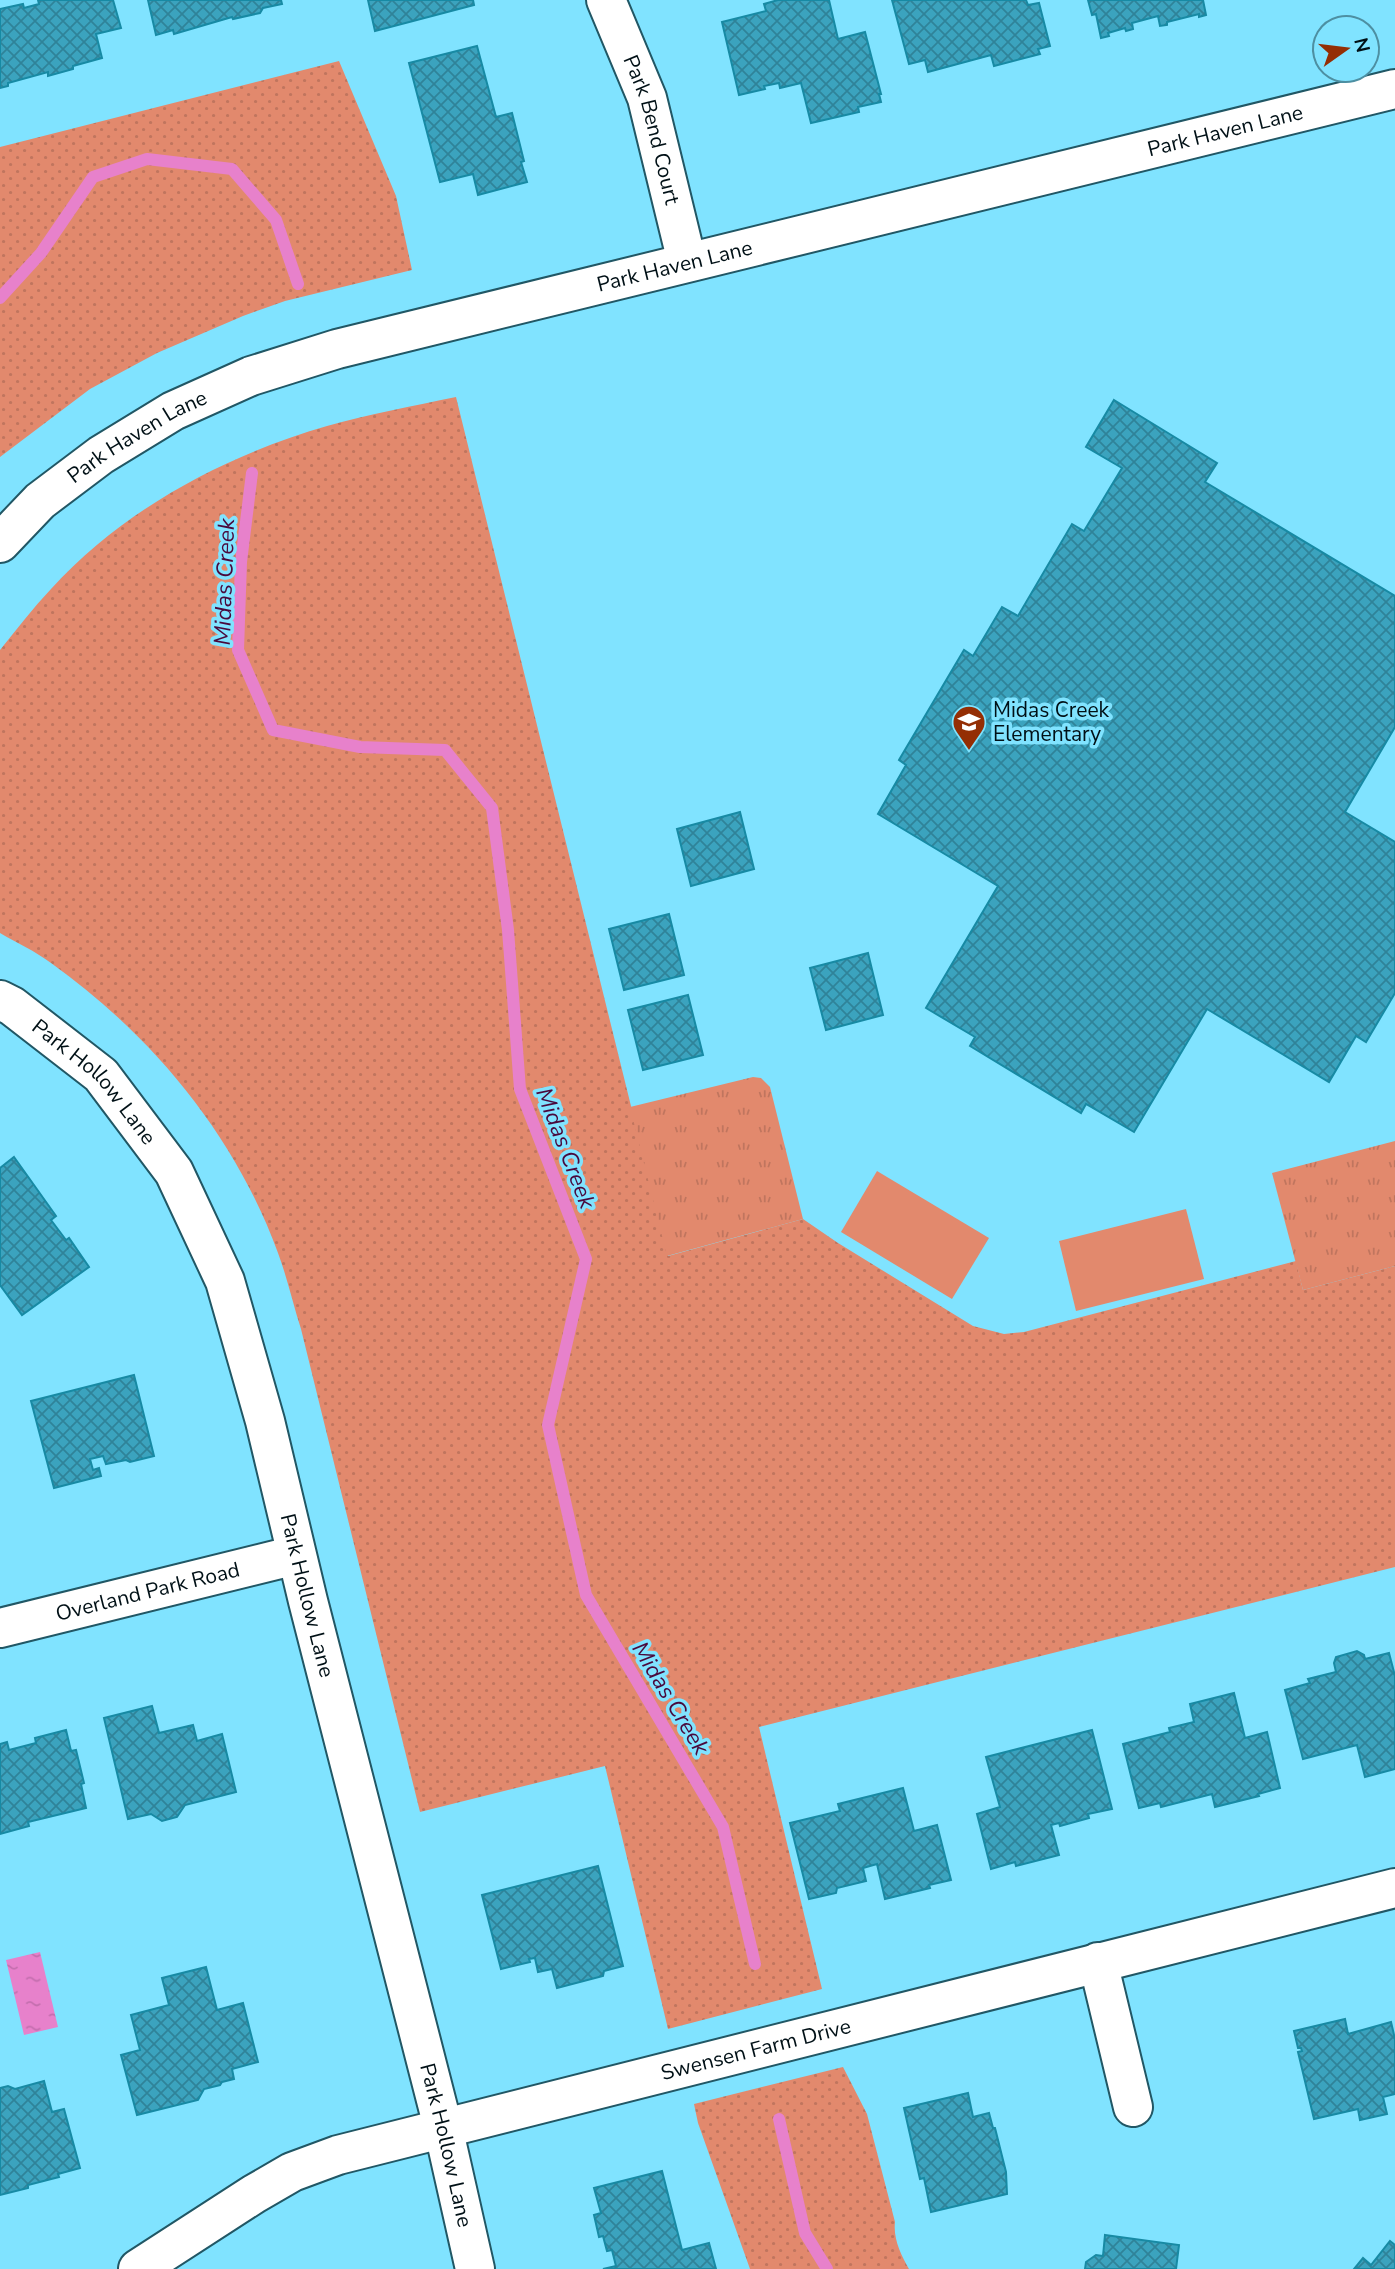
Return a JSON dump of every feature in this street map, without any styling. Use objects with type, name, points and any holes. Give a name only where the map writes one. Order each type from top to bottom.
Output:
[{"type":"street","name":"Park Bend Court","points":[[606,0],[647,98],[687,262]]},
{"type":"street","name":"Park Haven Lane","points":[[0,543],[40,501],[101,455],[173,411],[251,376],[337,349],[1395,89]]},
{"type":"street","name":"Park Hollow Lane","points":[[0,1000],[12,1006],[101,1075],[173,1172],[225,1281],[265,1421],[296,1555],[443,2127],[475,2269]]},
{"type":"street","name":"Overland Park Road","points":[[0,1628],[296,1555]]},
{"type":"street","name":"Swensen Farm Drive","points":[[138,2269],[292,2172],[338,2155],[1395,1888]]},
{"type":"street","points":[[1098,1962],[1133,2107]]},
{"type":"green space","points":[[339,61],[396,196],[412,270],[285,301],[157,353],[90,389],[0,457],[0,147]]},
{"type":"green space","points":[[456,397],[668,1256],[803,1219],[973,1326],[1004,1334],[1024,1332],[1296,1261],[1303,1290],[1395,1266],[1395,1567],[759,1727],[822,1989],[668,2029],[605,1766],[420,1812],[301,1329],[281,1262],[260,1210],[239,1168],[214,1128],[156,1055],[88,991],[45,959],[0,933],[0,650],[38,604],[80,560],[110,534],[143,510],[214,470],[289,438],[327,426]]},
{"type":"green space","points":[[753,1077],[761,1078],[770,1087],[803,1219],[667,1256],[630,1107]]},
{"type":"green space","points":[[1395,1141],[1395,1266],[1303,1290],[1272,1173]]},
{"type":"green space","points":[[877,1171],[989,1238],[952,1299],[841,1232]]},
{"type":"green space","points":[[1186,1209],[1204,1279],[1076,1311],[1059,1241]]},
{"type":"green space","points":[[843,2067],[867,2114],[895,2222],[896,2241],[909,2269],[750,2269],[698,2123],[694,2104]]},
{"type":"water","points":[[40,1952],[58,2027],[24,2035],[6,1960]]},
{"type":"building","points":[[38,0],[113,0],[121,28],[96,34],[102,58],[48,76],[48,72],[8,83],[8,86],[0,88],[0,9],[23,4],[24,8],[39,4]]},
{"type":"building","points":[[148,0],[281,0],[282,4],[263,8],[260,13],[233,19],[232,17],[174,34],[173,30],[156,35]]},
{"type":"building","points":[[368,0],[473,0],[474,5],[375,31]]},
{"type":"building","points":[[778,0],[829,0],[838,39],[865,32],[881,102],[858,107],[859,112],[811,123],[801,83],[780,88],[779,83],[739,95],[722,22],[766,11],[764,4]]},
{"type":"building","points":[[892,0],[1026,0],[1028,5],[1039,3],[1050,46],[1038,49],[1040,54],[994,66],[991,55],[928,72],[925,60],[909,64]]},
{"type":"building","points":[[1088,0],[1203,0],[1206,15],[1199,17],[1199,14],[1160,26],[1158,16],[1132,23],[1133,29],[1126,31],[1125,28],[1101,38],[1096,14],[1092,15]]},
{"type":"building","points":[[477,46],[496,117],[512,113],[527,182],[478,195],[473,174],[440,182],[409,63]]},
{"type":"building","name":"Midas Creek Elementary","points":[[1114,400],[1217,463],[1205,482],[1395,596],[1395,727],[1345,812],[1395,842],[1395,993],[1366,1042],[1356,1036],[1329,1082],[1207,1009],[1134,1132],[1086,1104],[1081,1113],[970,1046],[975,1037],[926,1008],[998,886],[878,814],[906,765],[899,760],[964,650],[973,656],[1002,607],[1018,616],[1072,524],[1084,531],[1122,468],[1086,447]]},
{"type":"building","points":[[740,812],[754,869],[691,886],[677,829]]},
{"type":"building","points":[[669,914],[684,975],[624,990],[609,929]]},
{"type":"building","points":[[868,953],[883,1015],[826,1030],[810,968]]},
{"type":"building","points":[[688,995],[703,1055],[643,1070],[628,1010]]},
{"type":"building","points":[[14,1157],[56,1216],[51,1220],[66,1240],[69,1238],[89,1267],[22,1315],[0,1285],[0,1168]]},
{"type":"building","points":[[134,1375],[154,1456],[106,1464],[103,1456],[90,1459],[93,1470],[99,1468],[101,1476],[54,1488],[31,1401]]},
{"type":"building","points":[[1357,1651],[1364,1655],[1365,1659],[1389,1653],[1395,1676],[1395,1769],[1365,1777],[1357,1745],[1303,1759],[1285,1690],[1310,1683],[1308,1679],[1336,1672],[1336,1657]]},
{"type":"building","points":[[1234,1693],[1245,1738],[1267,1732],[1280,1788],[1215,1807],[1212,1794],[1161,1807],[1160,1803],[1139,1808],[1123,1744],[1170,1732],[1169,1728],[1194,1722],[1190,1704]]},
{"type":"building","points":[[152,1706],[159,1733],[193,1725],[197,1741],[222,1734],[236,1792],[185,1805],[177,1817],[162,1821],[151,1814],[128,1819],[104,1718]]},
{"type":"building","points":[[66,1730],[71,1751],[76,1750],[84,1783],[81,1784],[86,1808],[28,1822],[29,1826],[0,1834],[0,1744],[7,1742],[9,1750],[36,1743],[35,1738]]},
{"type":"building","points":[[1092,1730],[1112,1809],[1088,1814],[1089,1818],[1060,1826],[1059,1823],[1051,1825],[1059,1855],[1016,1866],[1015,1862],[991,1869],[977,1814],[1000,1807],[986,1757]]},
{"type":"building","points":[[903,1788],[914,1831],[937,1825],[951,1880],[885,1899],[877,1864],[863,1868],[866,1881],[837,1888],[836,1893],[809,1899],[790,1823],[840,1811],[838,1804]]},
{"type":"building","points":[[598,1866],[623,1966],[604,1971],[603,1976],[557,1988],[552,1969],[538,1972],[535,1958],[529,1959],[530,1962],[501,1969],[482,1895]]},
{"type":"building","points":[[206,1967],[217,2010],[243,2003],[258,2062],[232,2069],[234,2079],[204,2089],[198,2100],[137,2115],[121,2055],[140,2050],[131,2015],[169,2005],[162,1978]]},
{"type":"building","points":[[1345,2019],[1348,2034],[1391,2022],[1395,2039],[1395,2094],[1383,2097],[1387,2114],[1360,2120],[1358,2109],[1314,2119],[1298,2052],[1302,2051],[1298,2048],[1294,2031]]},
{"type":"building","points":[[44,2081],[52,2112],[64,2109],[80,2168],[28,2185],[28,2188],[0,2195],[0,2088],[8,2086],[15,2089]]},
{"type":"building","points":[[968,2093],[973,2117],[989,2113],[995,2128],[1006,2172],[1007,2194],[931,2212],[924,2178],[920,2179],[904,2108]]},
{"type":"building","points":[[662,2171],[682,2250],[709,2243],[716,2269],[603,2269],[616,2266],[612,2250],[607,2251],[603,2236],[599,2237],[594,2215],[601,2213],[594,2188]]},
{"type":"building","points":[[1105,2235],[1179,2245],[1176,2269],[1085,2269],[1086,2262],[1096,2255],[1103,2256]]},
{"type":"building","points":[[1390,2241],[1395,2245],[1395,2269],[1354,2269],[1363,2258],[1371,2265]]},
{"type":"waterway","name":"Midas Creek","points":[[0,298],[41,253],[93,177],[147,159],[232,169],[276,220],[298,284]]},
{"type":"waterway","name":"Midas Creek","points":[[252,473],[241,562],[238,650],[273,730],[360,747],[445,750],[492,808],[508,930],[520,1089],[586,1259],[548,1425],[586,1595],[723,1827],[755,1964]]},
{"type":"waterway","name":"Midas Creek","points":[[779,2119],[805,2233],[827,2269]]},
{"type":"place","name":"Midas Creek Elementary","points":[[969,752]]}]
